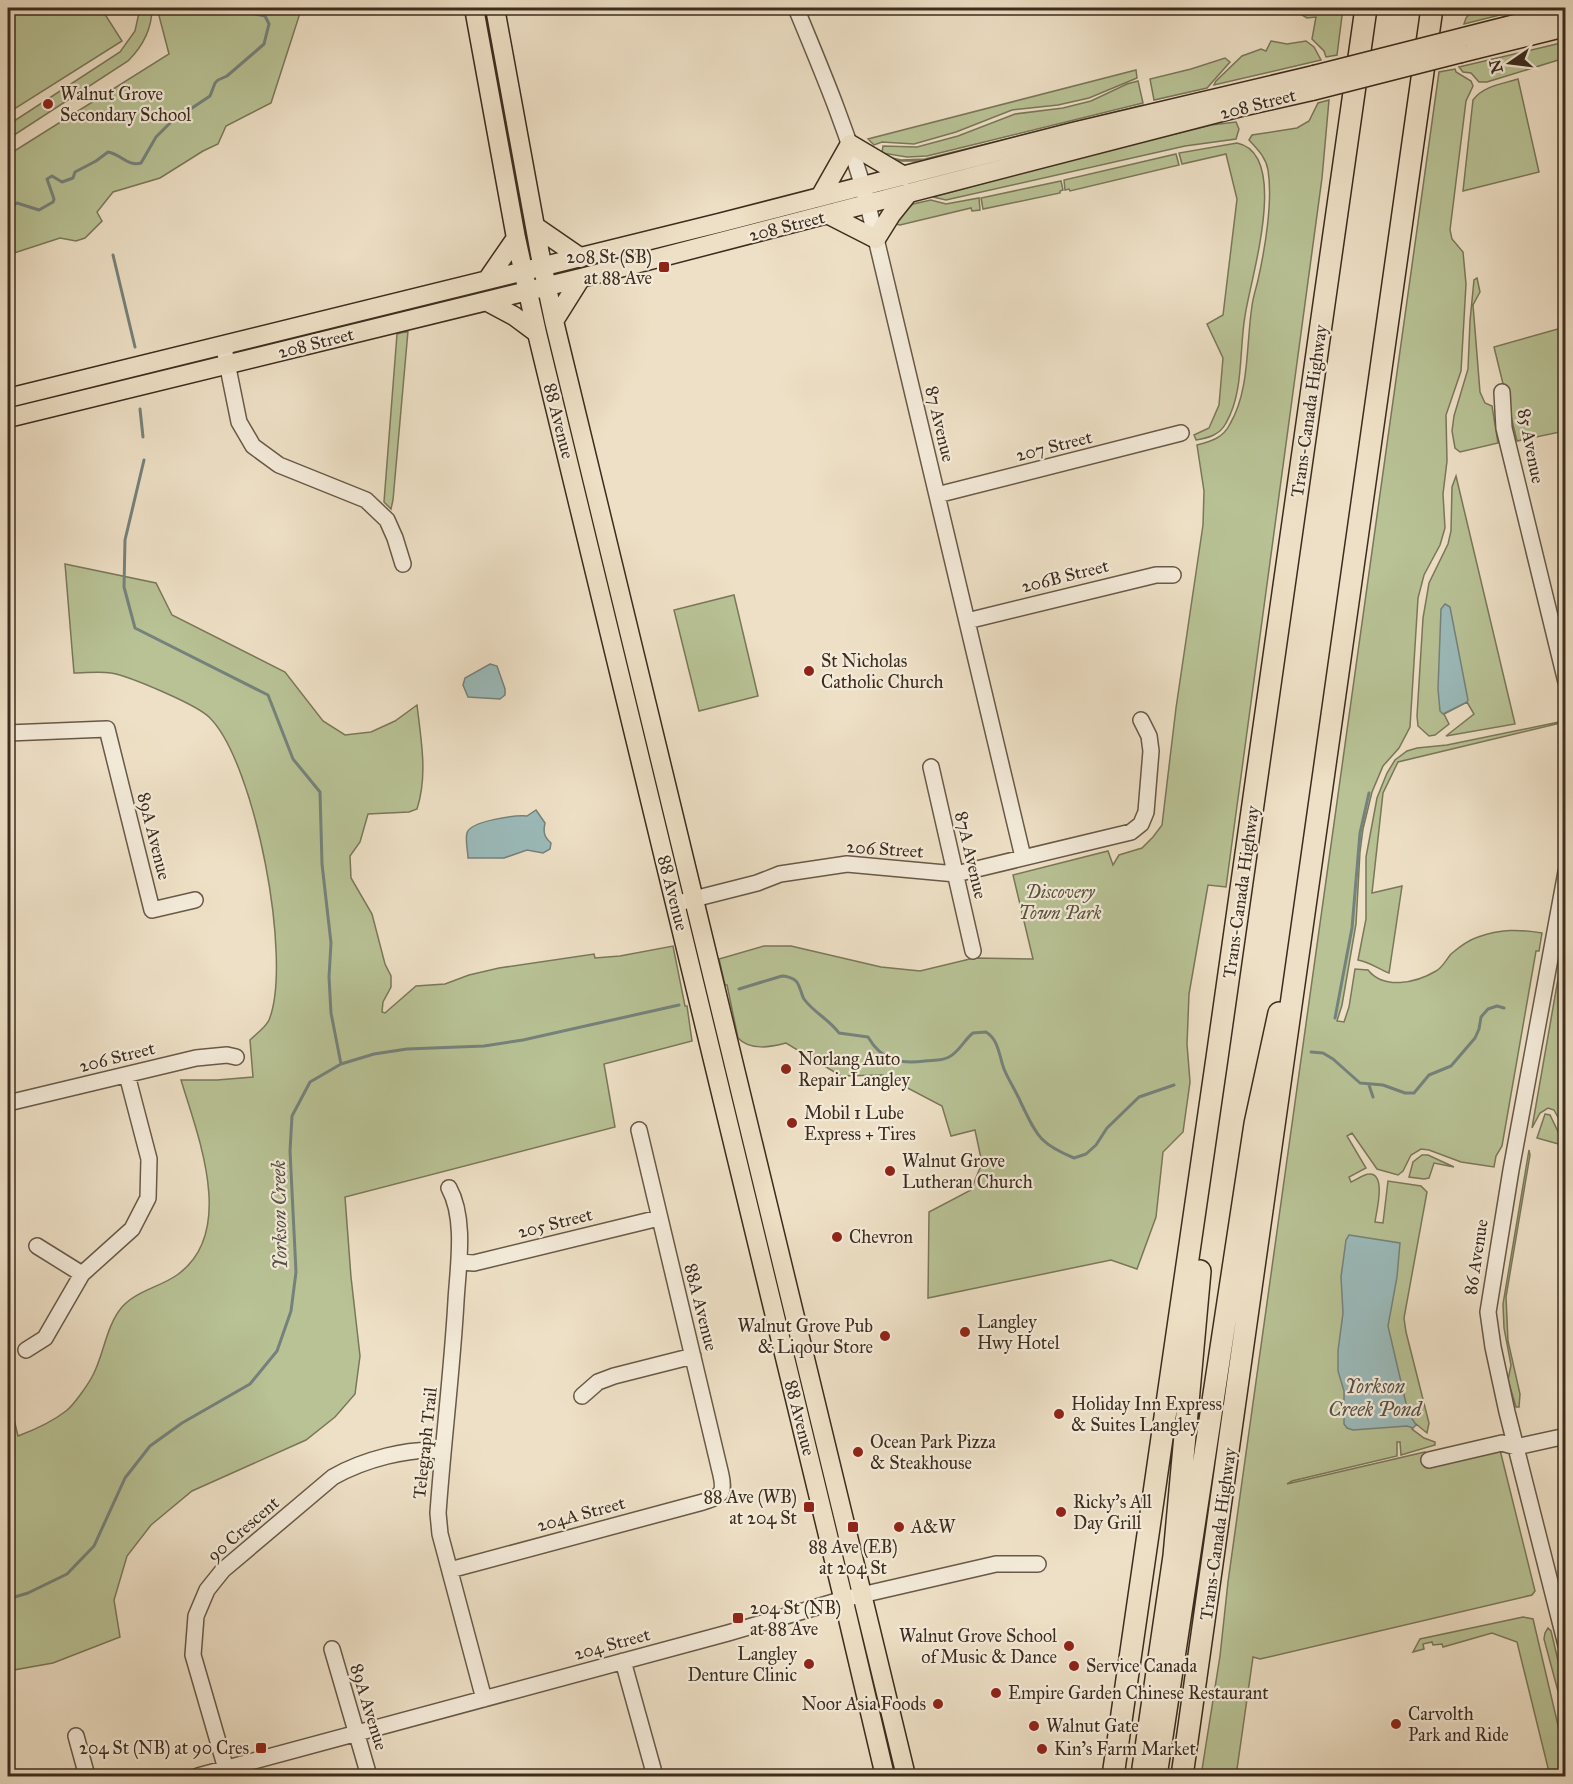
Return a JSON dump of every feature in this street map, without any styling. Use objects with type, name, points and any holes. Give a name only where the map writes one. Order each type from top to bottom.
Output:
[{"type":"highway","name":"Trans-Canada Highway","points":[[1113,1776],[1366,8]]},
{"type":"highway","name":"Trans-Canada Highway","points":[[1182,1776],[1315,850],[1432,8]]},
{"type":"highway","points":[[1156,1776],[1255,1124],[1315,850]]},
{"type":"highway","points":[[1141,1776],[1174,1556],[1217,1058]]},
{"type":"main road","name":"88 Avenue","points":[[474,8],[516,238],[537,333],[737,1157],[853,1597],[906,1776]]},
{"type":"main road","name":"88 Avenue","points":[[495,8],[554,321],[756,1152],[853,1597],[885,1776]]},
{"type":"main road","name":"208 Street","points":[[8,398],[581,258],[1072,132],[1313,83],[1463,45],[1566,11]]},
{"type":"main road","name":"208 Street","points":[[1463,45],[1566,27]]},
{"type":"main road","name":"208 Street","points":[[8,418],[581,278],[868,205],[1226,111],[1313,83]]},
{"type":"main road","points":[[820,197],[850,144],[904,176]]},
{"type":"main road","points":[[829,215],[876,239],[906,195]]},
{"type":"main road","points":[[536,227],[581,258]]},
{"type":"main road","points":[[488,280],[516,238]]},
{"type":"main road","points":[[554,321],[581,278]]},
{"type":"main road","points":[[486,301],[514,316],[537,333]]},
{"type":"main road","points":[[632,727],[641,729],[644,733],[665,806],[677,822]]},
{"type":"main road","points":[[737,1157],[756,1152]]},
{"type":"street","name":"87 Avenue","points":[[796,8],[850,144],[863,186],[1023,857]]},
{"type":"street","points":[[223,345],[239,422],[253,446],[279,465],[366,500],[387,520],[403,564]]},
{"type":"street","name":"85 Avenue","points":[[1502,392],[1502,413],[1506,435],[1566,682]]},
{"type":"street","name":"207 Street","points":[[937,495],[1181,434]]},
{"type":"street","name":"206B Street","points":[[967,621],[1156,575],[1173,575]]},
{"type":"street","name":"206 Street","points":[[676,904],[757,883],[780,874],[847,864],[956,874],[1131,832],[1141,824],[1146,812],[1151,751],[1149,736],[1141,720]]},
{"type":"street","name":"89A Avenue","points":[[8,733],[107,729],[152,910],[195,900]]},
{"type":"street","name":"87A Avenue","points":[[931,767],[973,951]]},
{"type":"street","name":"86 Avenue","points":[[1566,872],[1488,1301],[1493,1347],[1516,1447],[1560,1598],[1566,1645]]},
{"type":"street","name":"206 Street","points":[[9,1098],[127,1075],[196,1058],[227,1055],[236,1057]]},
{"type":"street","points":[[26,1350],[45,1338],[82,1274],[132,1229],[148,1198],[149,1159],[127,1075]]},
{"type":"street","name":"88A Avenue","points":[[639,1130],[721,1475],[723,1486],[721,1493]]},
{"type":"street","name":"Telegraph Trail","points":[[449,1188],[456,1201],[459,1217],[459,1262],[438,1513],[440,1534],[484,1699]]},
{"type":"street","name":"205 Street","points":[[459,1262],[472,1263],[659,1218]]},
{"type":"street","points":[[37,1246],[82,1274]]},
{"type":"street","points":[[582,1396],[598,1382],[614,1376],[693,1356]]},
{"type":"street","points":[[1429,1460],[1502,1443],[1516,1447],[1566,1436]]},
{"type":"street","name":"90 Crescent","points":[[226,1769],[194,1655],[196,1616],[207,1590],[223,1570],[333,1477],[348,1468],[415,1451],[443,1451]]},
{"type":"street","name":"204A Street","points":[[450,1570],[703,1502],[718,1497],[721,1493]]},
{"type":"street","name":"204 Street","points":[[198,1776],[853,1597],[996,1564],[1038,1564]]},
{"type":"street","name":"89A Avenue","points":[[332,1649],[369,1776]]},
{"type":"street","points":[[623,1661],[655,1776]]},
{"type":"street","points":[[76,1736],[87,1776]]},
{"type":"green space","points":[[8,8],[101,8],[122,41],[8,113]]},
{"type":"green space","points":[[140,8],[152,8],[150,23],[142,43],[128,61],[8,139],[8,125],[120,52],[135,31]]},
{"type":"green space","points":[[157,8],[313,8],[300,13],[271,103],[226,126],[218,144],[160,178],[113,192],[97,212],[102,221],[85,238],[76,241],[60,238],[8,255],[8,155],[169,54]]},
{"type":"green space","points":[[1290,8],[1343,8],[1337,55],[1326,57],[1324,51],[1312,39],[1316,17],[1307,18]]},
{"type":"green space","points":[[1474,8],[1528,8],[1464,24]]},
{"type":"green space","points":[[1271,41],[1287,44],[1306,41],[1314,47],[1321,60],[1214,85],[1242,56],[1261,49],[1266,51]]},
{"type":"green space","points":[[1565,42],[1565,58],[1487,82],[1479,82],[1471,73],[1463,72],[1459,67]]},
{"type":"green space","points":[[1225,58],[1230,62],[1207,88],[1154,100],[1150,79]]},
{"type":"green space","points":[[1455,69],[1471,81],[1473,86],[1466,101],[1450,230],[1452,239],[1463,252],[1466,284],[1461,371],[1446,415],[1447,461],[1443,494],[1445,528],[1440,545],[1424,575],[1418,598],[1410,727],[1399,748],[1383,766],[1372,792],[1363,829],[1356,924],[1342,1005],[1337,1021],[1344,1022],[1349,1007],[1355,969],[1368,970],[1375,976],[1391,982],[1410,981],[1438,970],[1451,954],[1478,937],[1510,930],[1542,933],[1539,951],[1536,951],[1502,1146],[1496,1156],[1494,1167],[1461,1162],[1421,1149],[1411,1155],[1403,1171],[1398,1175],[1377,1169],[1352,1133],[1347,1136],[1366,1168],[1349,1177],[1351,1182],[1369,1174],[1374,1175],[1378,1180],[1379,1194],[1375,1222],[1383,1223],[1388,1181],[1421,1186],[1427,1192],[1404,1318],[1429,1423],[1427,1433],[1416,1424],[1412,1429],[1424,1438],[1435,1442],[1435,1445],[1401,1455],[1400,1442],[1397,1442],[1397,1456],[1287,1484],[1425,1452],[1428,1465],[1500,1450],[1535,1591],[1532,1595],[1260,1659],[1253,1657],[1236,1776],[1201,1776],[1220,1656],[1228,1582],[1439,72]]},
{"type":"green space","points":[[1136,70],[1137,78],[1089,98],[1058,105],[1012,110],[956,132],[914,144],[882,142],[874,145],[868,139]]},
{"type":"green space","points":[[1518,79],[1539,172],[1463,191],[1473,100],[1487,89]]},
{"type":"green space","points":[[1138,81],[1143,103],[927,156],[907,157],[882,153],[883,146],[917,147],[958,136],[1015,114],[1063,108],[1091,101]]},
{"type":"green space","name":"Discovery Town Park","points":[[1329,100],[1322,178],[1226,887],[1208,885],[1189,994],[1187,1044],[1190,1082],[1183,1132],[1163,1152],[1156,1217],[1137,1269],[1111,1260],[928,1298],[929,1212],[971,1190],[982,1163],[975,1130],[951,1136],[942,1106],[883,1075],[841,1076],[786,1043],[761,1047],[743,1042],[738,1038],[719,959],[764,946],[791,946],[881,967],[920,971],[974,958],[1033,959],[1013,875],[1108,851],[1113,865],[1119,855],[1142,848],[1162,825],[1176,708],[1203,525],[1204,491],[1197,445],[1224,433],[1241,397],[1252,303],[1261,268],[1267,225],[1270,196],[1267,165],[1249,140],[1252,135],[1297,128],[1309,121],[1318,103]]},
{"type":"green space","points":[[1143,105],[1144,107],[927,161],[895,161],[884,156],[901,160],[925,159]]},
{"type":"green space","points":[[1236,122],[1239,129],[1236,139],[1185,146],[946,200],[933,197],[1211,125]]},
{"type":"green space","points":[[1237,143],[1253,152],[1262,170],[1265,193],[1263,220],[1243,329],[1236,398],[1226,423],[1220,430],[1209,437],[1196,440],[1194,435],[1209,428],[1219,405],[1223,358],[1207,324],[1223,315],[1237,199],[1226,154],[1182,164],[1179,153]]},
{"type":"green space","points":[[1176,154],[1179,165],[1070,191],[1065,190],[1064,180]]},
{"type":"green space","points":[[1061,181],[1063,190],[1060,193],[983,209],[981,198]]},
{"type":"green space","points":[[979,198],[980,210],[972,211],[971,208],[900,225],[895,224],[913,204],[931,200],[946,204]]},
{"type":"green space","points":[[1477,278],[1480,292],[1473,305],[1480,392],[1485,403],[1492,406],[1498,443],[1460,452],[1455,448],[1452,431],[1454,416],[1468,369],[1474,280]]},
{"type":"green space","points":[[1565,327],[1565,431],[1517,441],[1494,347]]},
{"type":"green space","points":[[408,331],[391,509],[384,502],[397,334]]},
{"type":"green space","points":[[1456,476],[1515,724],[1446,736],[1474,714],[1467,702],[1444,714],[1449,724],[1435,735],[1429,736],[1418,726],[1417,716],[1423,618],[1429,583],[1448,544],[1451,531],[1452,487]]},
{"type":"green space","points":[[65,564],[156,583],[172,615],[285,672],[323,721],[345,735],[371,732],[395,721],[417,705],[423,770],[417,809],[409,812],[368,814],[360,842],[350,856],[351,878],[372,914],[385,964],[391,976],[391,987],[383,1002],[382,1012],[385,1013],[416,986],[445,984],[469,975],[499,968],[594,954],[595,958],[620,956],[673,946],[685,1006],[687,1006],[692,1041],[604,1064],[615,1127],[345,1197],[360,1356],[355,1394],[335,1417],[306,1440],[192,1491],[151,1525],[127,1556],[114,1600],[120,1637],[53,1663],[8,1671],[8,1394],[18,1436],[61,1415],[73,1404],[91,1379],[112,1323],[122,1307],[134,1297],[177,1275],[195,1257],[205,1235],[209,1210],[208,1183],[196,1128],[181,1080],[253,1077],[250,1040],[269,1020],[275,992],[276,954],[273,910],[265,864],[255,818],[242,776],[226,741],[203,712],[163,692],[111,673],[74,673]]},
{"type":"green space","points":[[734,595],[758,696],[699,711],[674,610]]},
{"type":"green space","points":[[1565,718],[1565,722],[1398,762],[1383,793],[1372,893],[1402,886],[1389,973],[1358,960],[1366,919],[1366,857],[1377,798],[1395,760],[1407,751],[1417,748],[1447,745],[1559,722]]},
{"type":"green space","points":[[1565,939],[1565,1130],[1554,1110],[1548,1108],[1540,1113],[1532,1128]]},
{"type":"green space","points":[[1545,1114],[1550,1115],[1562,1140],[1562,1145],[1537,1138]]},
{"type":"green space","points":[[1529,1150],[1506,1297],[1508,1341],[1520,1394],[1519,1407],[1516,1407],[1508,1380],[1511,1365],[1504,1328],[1503,1304]]},
{"type":"green space","points":[[1422,1155],[1428,1155],[1454,1167],[1434,1163],[1429,1178],[1409,1177],[1413,1162]]},
{"type":"green space","points":[[1523,1617],[1533,1619],[1565,1755],[1565,1776],[1550,1776],[1517,1642],[1492,1633],[1443,1647],[1442,1644],[1433,1645],[1432,1642],[1423,1644],[1424,1649],[1413,1652],[1420,1639]]},
{"type":"green space","points":[[1548,1628],[1551,1631],[1565,1690],[1565,1710],[1563,1710],[1544,1639]]},
{"type":"water","points":[[1445,604],[1450,607],[1468,700],[1443,714],[1440,711],[1438,689],[1441,609]]},
{"type":"water","points":[[490,664],[497,666],[505,695],[500,699],[468,697],[463,685],[465,678]]},
{"type":"water","points":[[536,810],[545,823],[545,834],[551,843],[550,849],[543,853],[527,850],[504,858],[468,858],[466,836],[470,829],[484,822],[527,816]]},
{"type":"water","name":"Yorkson Creek Pond","points":[[1349,1235],[1400,1243],[1397,1277],[1388,1326],[1408,1412],[1416,1425],[1413,1428],[1407,1426],[1353,1430],[1344,1424],[1344,1391],[1338,1371],[1338,1351],[1343,1313],[1341,1277],[1346,1240]]},
{"type":"waterway","points":[[8,208],[17,203],[39,210],[53,202],[54,199],[47,179],[52,176],[62,182],[73,178],[75,172],[108,152],[128,162],[141,163],[156,137],[171,122],[210,96],[218,80],[227,76],[264,44],[269,24],[265,16],[241,11],[240,8]]},
{"type":"waterway","points":[[113,255],[135,347]]},
{"type":"waterway","points":[[140,409],[143,437]]},
{"type":"waterway","points":[[144,460],[125,540],[124,587],[135,628],[268,695],[293,759],[320,792],[322,864],[331,943],[329,977],[331,1013],[341,1064]]},
{"type":"waterway","points":[[1335,1018],[1352,928],[1360,833],[1369,793]]},
{"type":"waterway","name":"Yorkson Creek","points":[[739,989],[782,976],[791,978],[797,983],[808,1004],[839,1033],[868,1037],[879,1051],[900,1061],[916,1062],[946,1058],[953,1055],[973,1033],[986,1032],[994,1039],[1006,1073],[1035,1131],[1053,1148],[1074,1158],[1086,1154],[1096,1145],[1107,1128],[1139,1097],[1174,1085]]},
{"type":"waterway","name":"Yorkson Creek","points":[[8,1599],[28,1593],[67,1574],[94,1546],[125,1478],[150,1446],[182,1423],[250,1384],[277,1351],[291,1311],[296,1272],[290,1151],[292,1116],[310,1082],[341,1064],[374,1054],[407,1049],[484,1046],[523,1040],[679,1005]]},
{"type":"waterway","name":"Yorkson Creek","points":[[1311,1052],[1323,1053],[1333,1059],[1360,1083],[1383,1085],[1405,1093],[1414,1093],[1429,1075],[1451,1066],[1475,1038],[1481,1017],[1488,1009],[1497,1006],[1504,1008]]},
{"type":"waterway","points":[[1369,1085],[1373,1097]]},
{"type":"place","name":"Walnut Grove Secondary School","points":[[48,104]]},
{"type":"place","name":"208 St (SB) at 88 Ave","points":[[664,267]]},
{"type":"place","name":"St Nicholas Catholic Church","points":[[809,671]]},
{"type":"place","name":"Norlang Auto Repair Langley","points":[[786,1069]]},
{"type":"place","name":"Mobil 1 Lube Express + Tires","points":[[792,1123]]},
{"type":"place","name":"Walnut Grove Lutheran Church","points":[[890,1171]]},
{"type":"place","name":"Chevron","points":[[837,1237]]},
{"type":"place","name":"Langley Hwy Hotel","points":[[965,1332]]},
{"type":"place","name":"Walnut Grove Pub & Liqour Store","points":[[885,1336]]},
{"type":"place","name":"Holiday Inn Express & Suites Langley","points":[[1059,1414]]},
{"type":"place","name":"Ocean Park Pizza & Steakhouse","points":[[858,1452]]},
{"type":"place","name":"88 Ave (WB) at 204 St","points":[[809,1507]]},
{"type":"place","name":"Ricky's All Day Grill","points":[[1061,1512]]},
{"type":"place","name":"88 Ave (EB) at 204 St","points":[[853,1527]]},
{"type":"place","name":"A&W","points":[[899,1527]]},
{"type":"place","name":"204 St (NB) at 88 Ave","points":[[738,1618]]},
{"type":"place","name":"Walnut Grove School of Music & Dance","points":[[1069,1646]]},
{"type":"place","name":"Langley Denture Clinic","points":[[809,1664]]},
{"type":"place","name":"Service Canada","points":[[1074,1666]]},
{"type":"place","name":"Empire Garden Chinese Restaurant","points":[[996,1693]]},
{"type":"place","name":"Noor Asia Foods","points":[[938,1704]]},
{"type":"place","name":"Carvolth Park and Ride","points":[[1396,1724]]},
{"type":"place","name":"Walnut Gate","points":[[1034,1726]]},
{"type":"place","name":"204 St (NB) at 90 Cres","points":[[261,1748]]},
{"type":"place","name":"Kin's Farm Market","points":[[1042,1749]]}]
